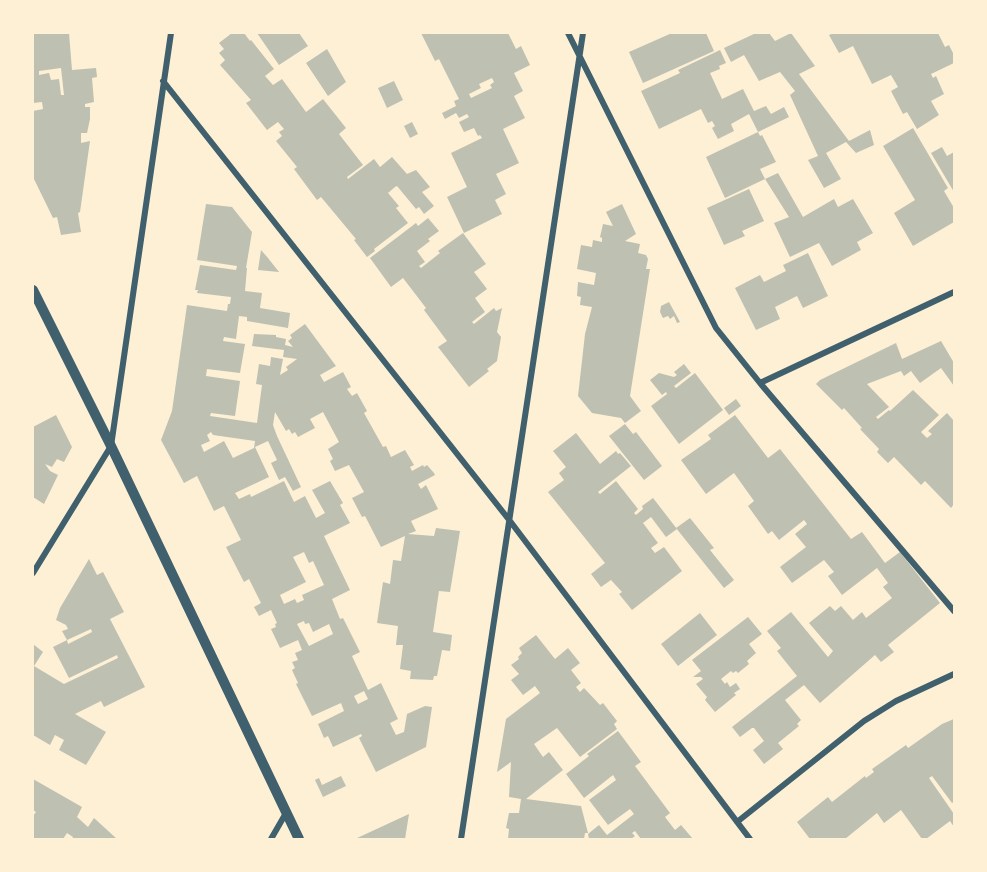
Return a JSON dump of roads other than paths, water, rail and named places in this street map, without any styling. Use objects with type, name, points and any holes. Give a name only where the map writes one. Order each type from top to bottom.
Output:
[{"type":"street","points":[[33,573],[111,446],[171,33]]},
{"type":"street","points":[[568,33],[716,328],[954,611]]},
{"type":"street","points":[[461,839],[583,33]]},
{"type":"street","points":[[163,81],[510,521],[750,839]]},
{"type":"street","points":[[33,290],[111,446],[299,839]]},
{"type":"street","points":[[760,383],[954,292]]},
{"type":"street","points":[[737,822],[864,721],[896,701],[954,675]]},
{"type":"street","points":[[271,839],[286,813]]}]
